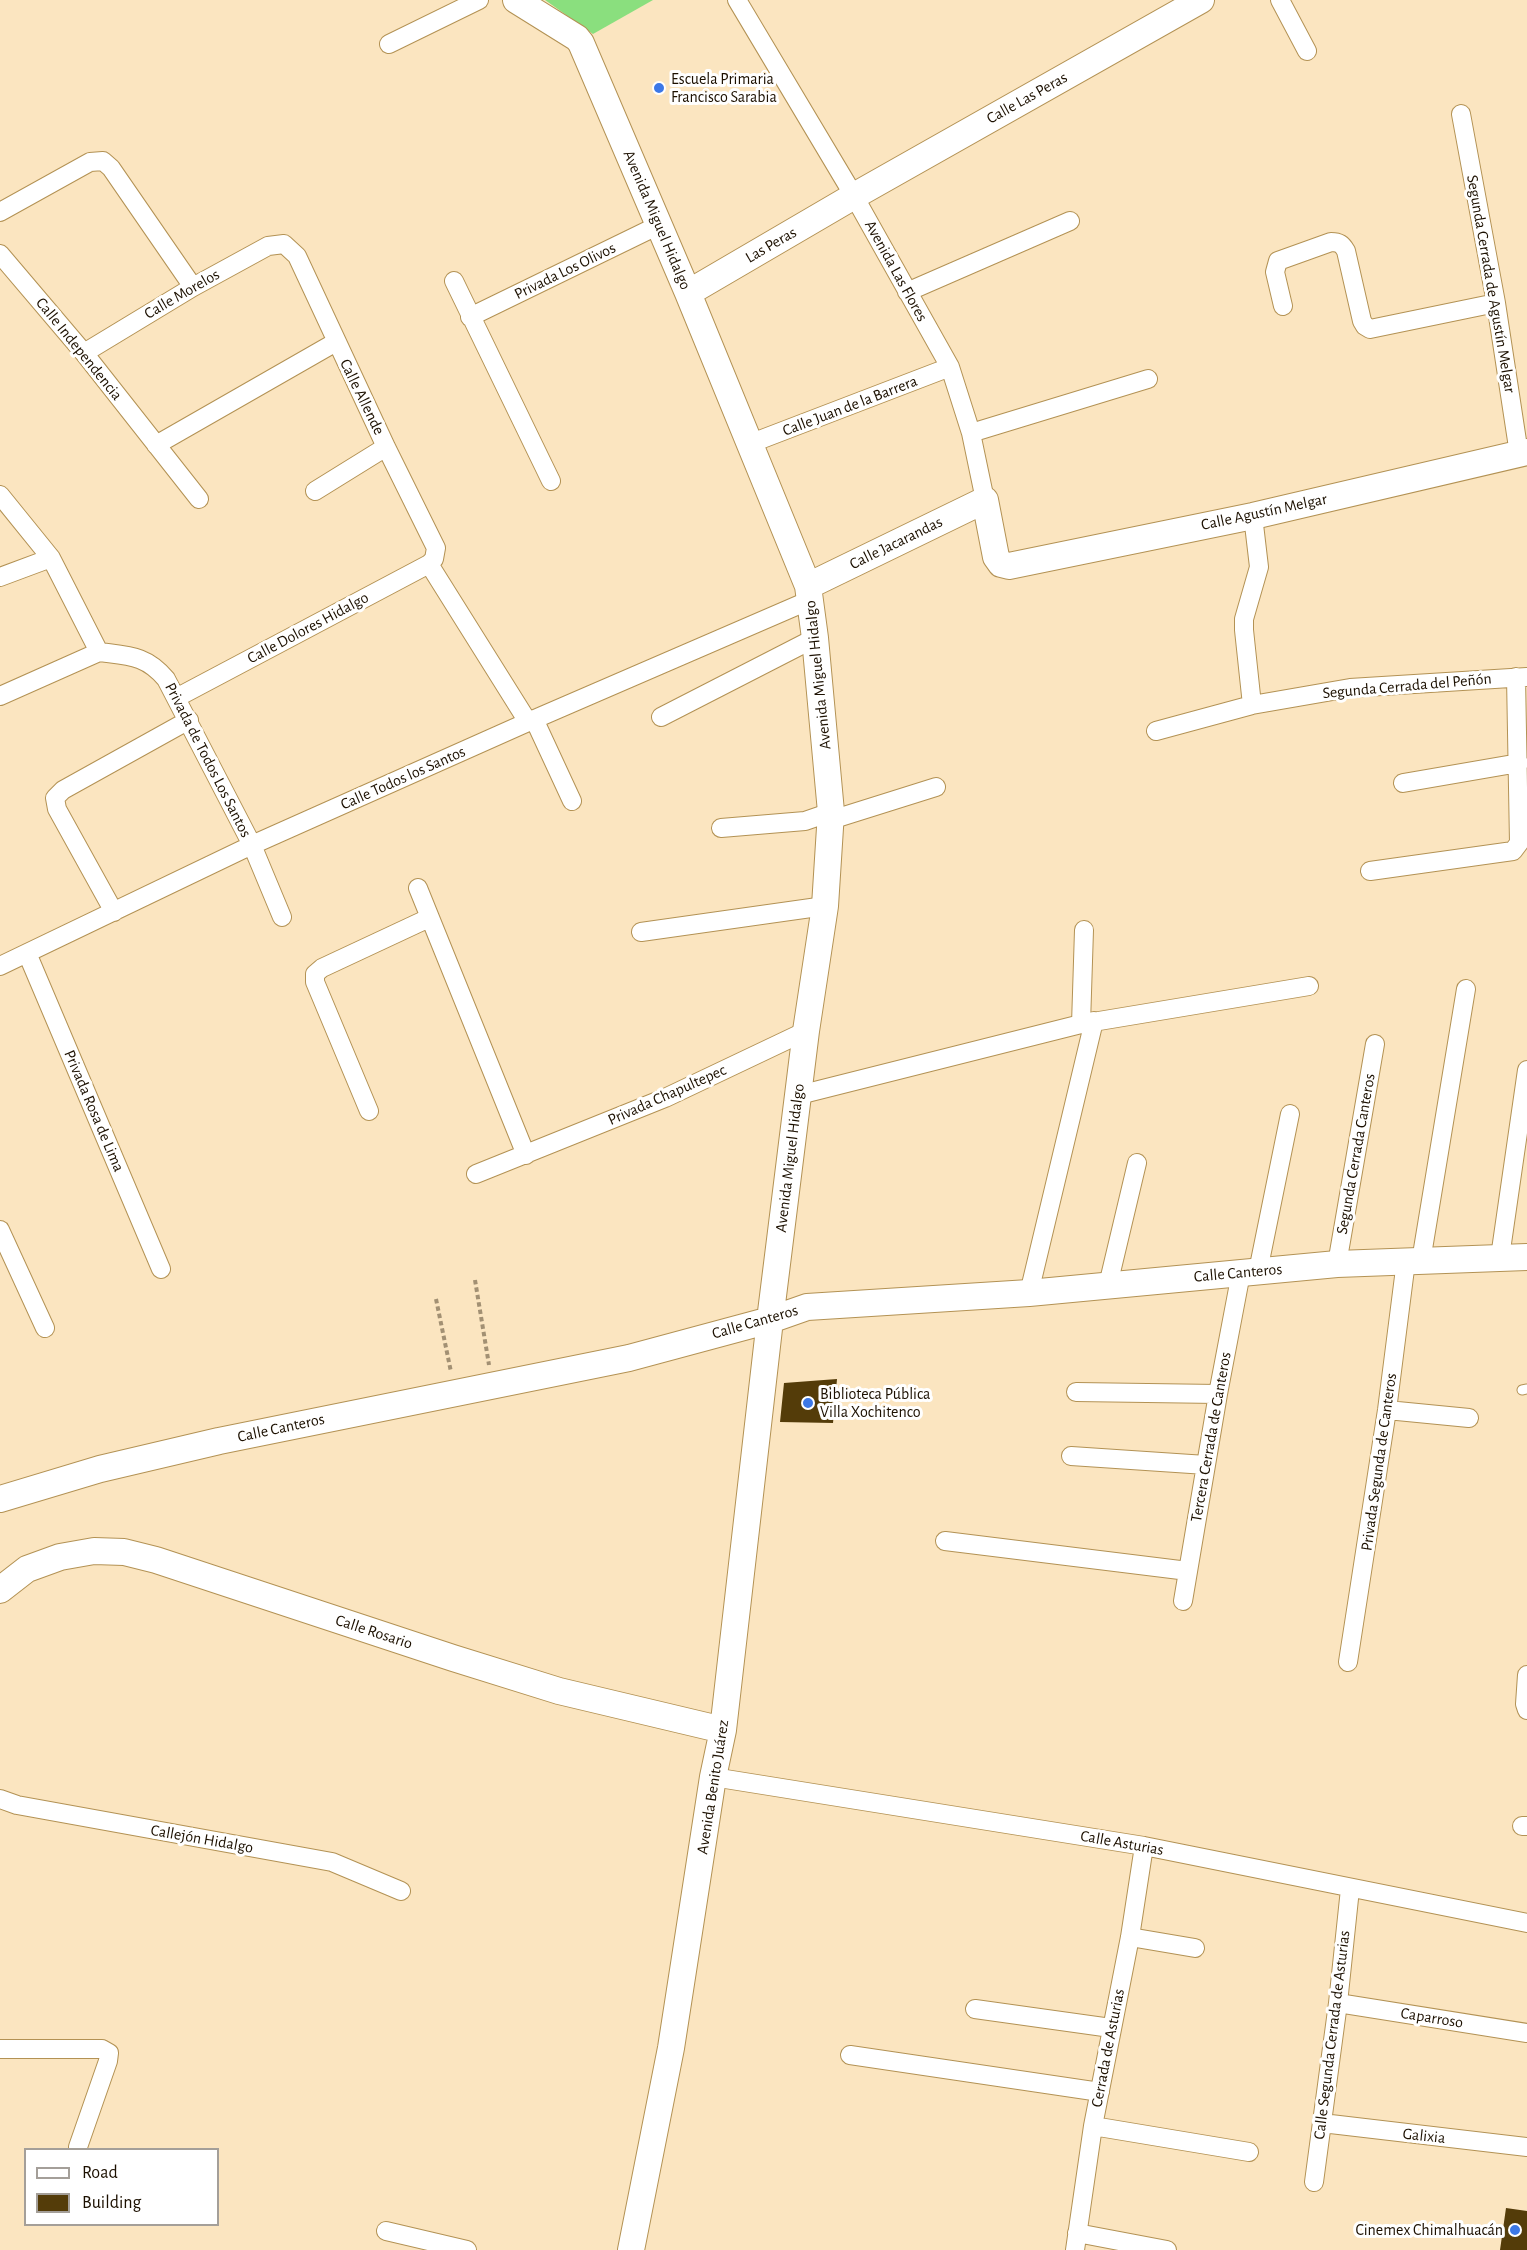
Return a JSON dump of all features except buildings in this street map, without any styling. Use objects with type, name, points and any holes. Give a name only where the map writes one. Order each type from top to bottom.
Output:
[{"type":"street","points":[[389,44],[479,0]]},
{"type":"street","name":"Avenida Miguel Hidalgo","points":[[516,0],[582,43],[688,293],[809,593],[831,816],[825,906],[806,1031],[770,1320]]},
{"type":"street","name":"Avenida Las Flores","points":[[737,0],[854,196],[950,367],[971,433],[996,557],[1001,564]]},
{"type":"street","name":"Calle Las Peras","points":[[854,196],[1201,0]]},
{"type":"street","points":[[1280,0],[1307,51]]},
{"type":"street","name":"Segunda Cerrada de Agustín Melgar","points":[[1461,114],[1523,453]]},
{"type":"street","points":[[0,212],[90,162],[103,161],[111,168],[193,287]]},
{"type":"street","name":"Las Peras","points":[[688,293],[854,196]]},
{"type":"street","points":[[907,292],[1071,221]]},
{"type":"street","name":"Privada Los Olivos","points":[[470,317],[659,225]]},
{"type":"street","points":[[1283,306],[1275,272],[1278,261],[1331,242],[1343,245],[1346,251],[1362,321],[1370,329],[1496,303]]},
{"type":"street","name":"Calle Morelos","points":[[84,353],[193,287],[268,246],[284,244]]},
{"type":"street","name":"Calle Allende","points":[[284,244],[297,256],[386,447],[434,541],[433,559],[531,720],[572,801]]},
{"type":"street","name":"Calle Independencia","points":[[0,254],[84,353],[199,499]]},
{"type":"street","points":[[454,281],[551,482]]},
{"type":"street","points":[[156,445],[336,342]]},
{"type":"street","name":"Calle Juan de la Barrera","points":[[749,444],[950,367]]},
{"type":"street","points":[[971,433],[1148,379]]},
{"type":"street","points":[[315,491],[386,447]]},
{"type":"street","name":"Calle Agustín Melgar","points":[[1001,564],[1010,566],[1253,516],[1523,453]]},
{"type":"street","points":[[0,495],[51,558],[99,652],[0,696]]},
{"type":"street","name":"Calle Jacarandas","points":[[809,593],[985,500]]},
{"type":"street","points":[[1252,705],[1244,620],[1259,567],[1253,516]]},
{"type":"street","points":[[0,577],[51,558]]},
{"type":"street","name":"Calle Dolores Hidalgo","points":[[176,698],[433,559]]},
{"type":"street","name":"Calle Todos los Santos","points":[[0,966],[252,845],[809,593]]},
{"type":"street","points":[[661,717],[815,638]]},
{"type":"street","name":"Privada de Todos Los Santos","points":[[99,652],[140,657],[150,662],[166,679],[252,845],[282,917]]},
{"type":"street","points":[[1370,871],[1516,850],[1520,843],[1521,677]]},
{"type":"street","name":"Segunda Cerrada del Peñón","points":[[1156,731],[1252,705],[1350,688],[1521,677]]},
{"type":"street","points":[[114,912],[57,809],[55,798],[63,790],[189,720]]},
{"type":"street","points":[[1402,783],[1519,763]]},
{"type":"street","points":[[721,828],[805,821],[936,787]]},
{"type":"street","points":[[418,888],[526,1155]]},
{"type":"street","points":[[640,932],[825,906]]},
{"type":"street","points":[[369,1112],[315,982],[315,974],[322,968],[429,918]]},
{"type":"street","points":[[1029,1293],[1087,1023],[1084,930]]},
{"type":"street","name":"Privada Rosa de Lima","points":[[27,953],[161,1269]]},
{"type":"street","points":[[799,1095],[1087,1023],[1309,986]]},
{"type":"street","name":"Privada Segunda de Canteros","points":[[1348,1662],[1414,1261],[1466,989]]},
{"type":"street","name":"Privada Chapultepec","points":[[476,1174],[665,1098],[806,1031]]},
{"type":"street","name":"Segunda Cerrada Canteros","points":[[1336,1264],[1375,1044]]},
{"type":"street","points":[[1500,1257],[1527,1070]]},
{"type":"street","name":"Tercera Cerrada de Canteros","points":[[1183,1601],[1218,1394],[1290,1114]]},
{"type":"street","points":[[1108,1286],[1137,1162]]},
{"type":"street","points":[[0,1230],[45,1328]]},
{"type":"street","name":"Calle Canteros","points":[[0,1499],[100,1469],[219,1441],[629,1358],[770,1320],[807,1307],[1029,1293],[1336,1264],[1527,1257]]},
{"type":"street","name":"Avenida Benito Juárez","points":[[631,2250],[671,2048],[713,1777],[723,1730],[770,1320]]},
{"type":"street","points":[[1076,1392],[1218,1394]]},
{"type":"street","points":[[1388,1410],[1469,1418]]},
{"type":"street","points":[[1071,1456],[1206,1465]]},
{"type":"street","points":[[945,1541],[1188,1571]]},
{"type":"street","name":"Calle Rosario","points":[[0,1590],[27,1569],[71,1555],[94,1551],[124,1552],[156,1560],[559,1691],[723,1730]]},
{"type":"street","points":[[1527,1675],[1525,1704],[1527,1710]]},
{"type":"street","name":"Calle Asturias","points":[[713,1777],[1144,1846],[1527,1923]]},
{"type":"street","name":"Callejón Hidalgo","points":[[0,1798],[17,1805],[332,1862],[401,1891]]},
{"type":"street","name":"Cerrada de Asturias","points":[[1076,2242],[1093,2126],[1130,1937],[1144,1846]]},
{"type":"street","name":"Calle Segunda Cerrada de Asturias","points":[[1314,2182],[1338,2003],[1350,1889]]},
{"type":"street","points":[[1130,1937],[1195,1948]]},
{"type":"street","name":"Caparroso","points":[[1338,2003],[1527,2032]]},
{"type":"street","points":[[975,2009],[1111,2028]]},
{"type":"street","points":[[0,2049],[102,2049],[109,2053],[78,2146]]},
{"type":"street","points":[[850,2055],[1100,2092]]},
{"type":"street","name":"Galixia","points":[[1322,2123],[1527,2146]]},
{"type":"street","points":[[1093,2126],[1249,2152]]},
{"type":"street","points":[[386,2231],[467,2250]]},
{"type":"street","points":[[1076,2242],[1167,2250]]},
{"type":"path","points":[[475,1280],[492,1385]]},
{"type":"path","points":[[436,1299],[455,1392]]},
{"type":"green space","points":[[545,0],[653,0],[593,34]]},
{"type":"place","name":"Escuela Primaria Francisco Sarabia","points":[[659,88]]},
{"type":"place","name":"Biblioteca Pública Villa Xochitenco","points":[[808,1403]]},
{"type":"place","name":"Cinemex Chimalhuacán","points":[[1515,2230]]}]
